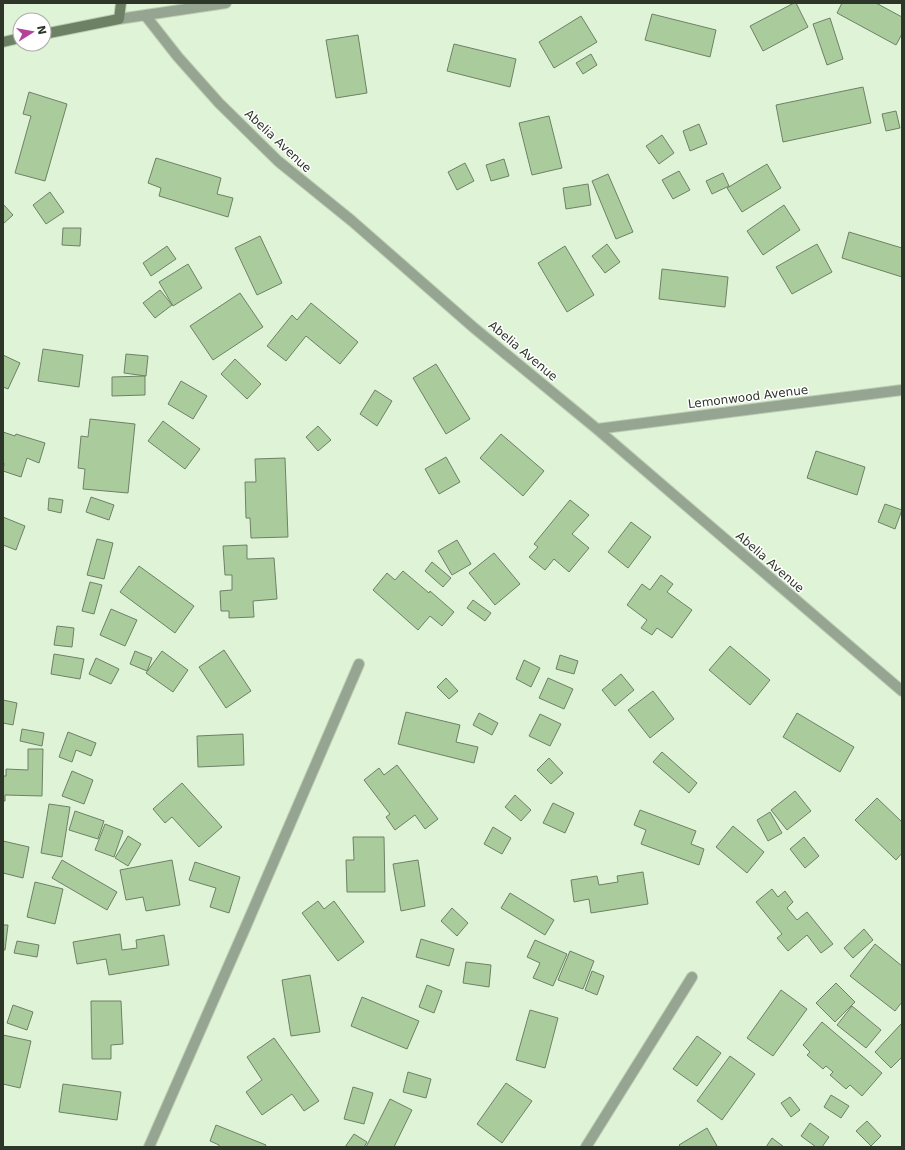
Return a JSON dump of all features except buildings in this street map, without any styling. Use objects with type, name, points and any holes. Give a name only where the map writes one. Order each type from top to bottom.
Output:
[{"type":"main road","points":[[52,32],[119,19],[121,3]]},
{"type":"street","points":[[119,19],[226,3]]},
{"type":"street","name":"Abelia Avenue","points":[[145,15],[178,58],[219,103],[278,161],[352,220],[473,327],[597,430],[902,691]]},
{"type":"street","name":"Lemonwood Avenue","points":[[597,430],[902,390]]},
{"type":"street","points":[[149,1147],[359,664]]},
{"type":"street","points":[[586,1147],[692,977]]}]
